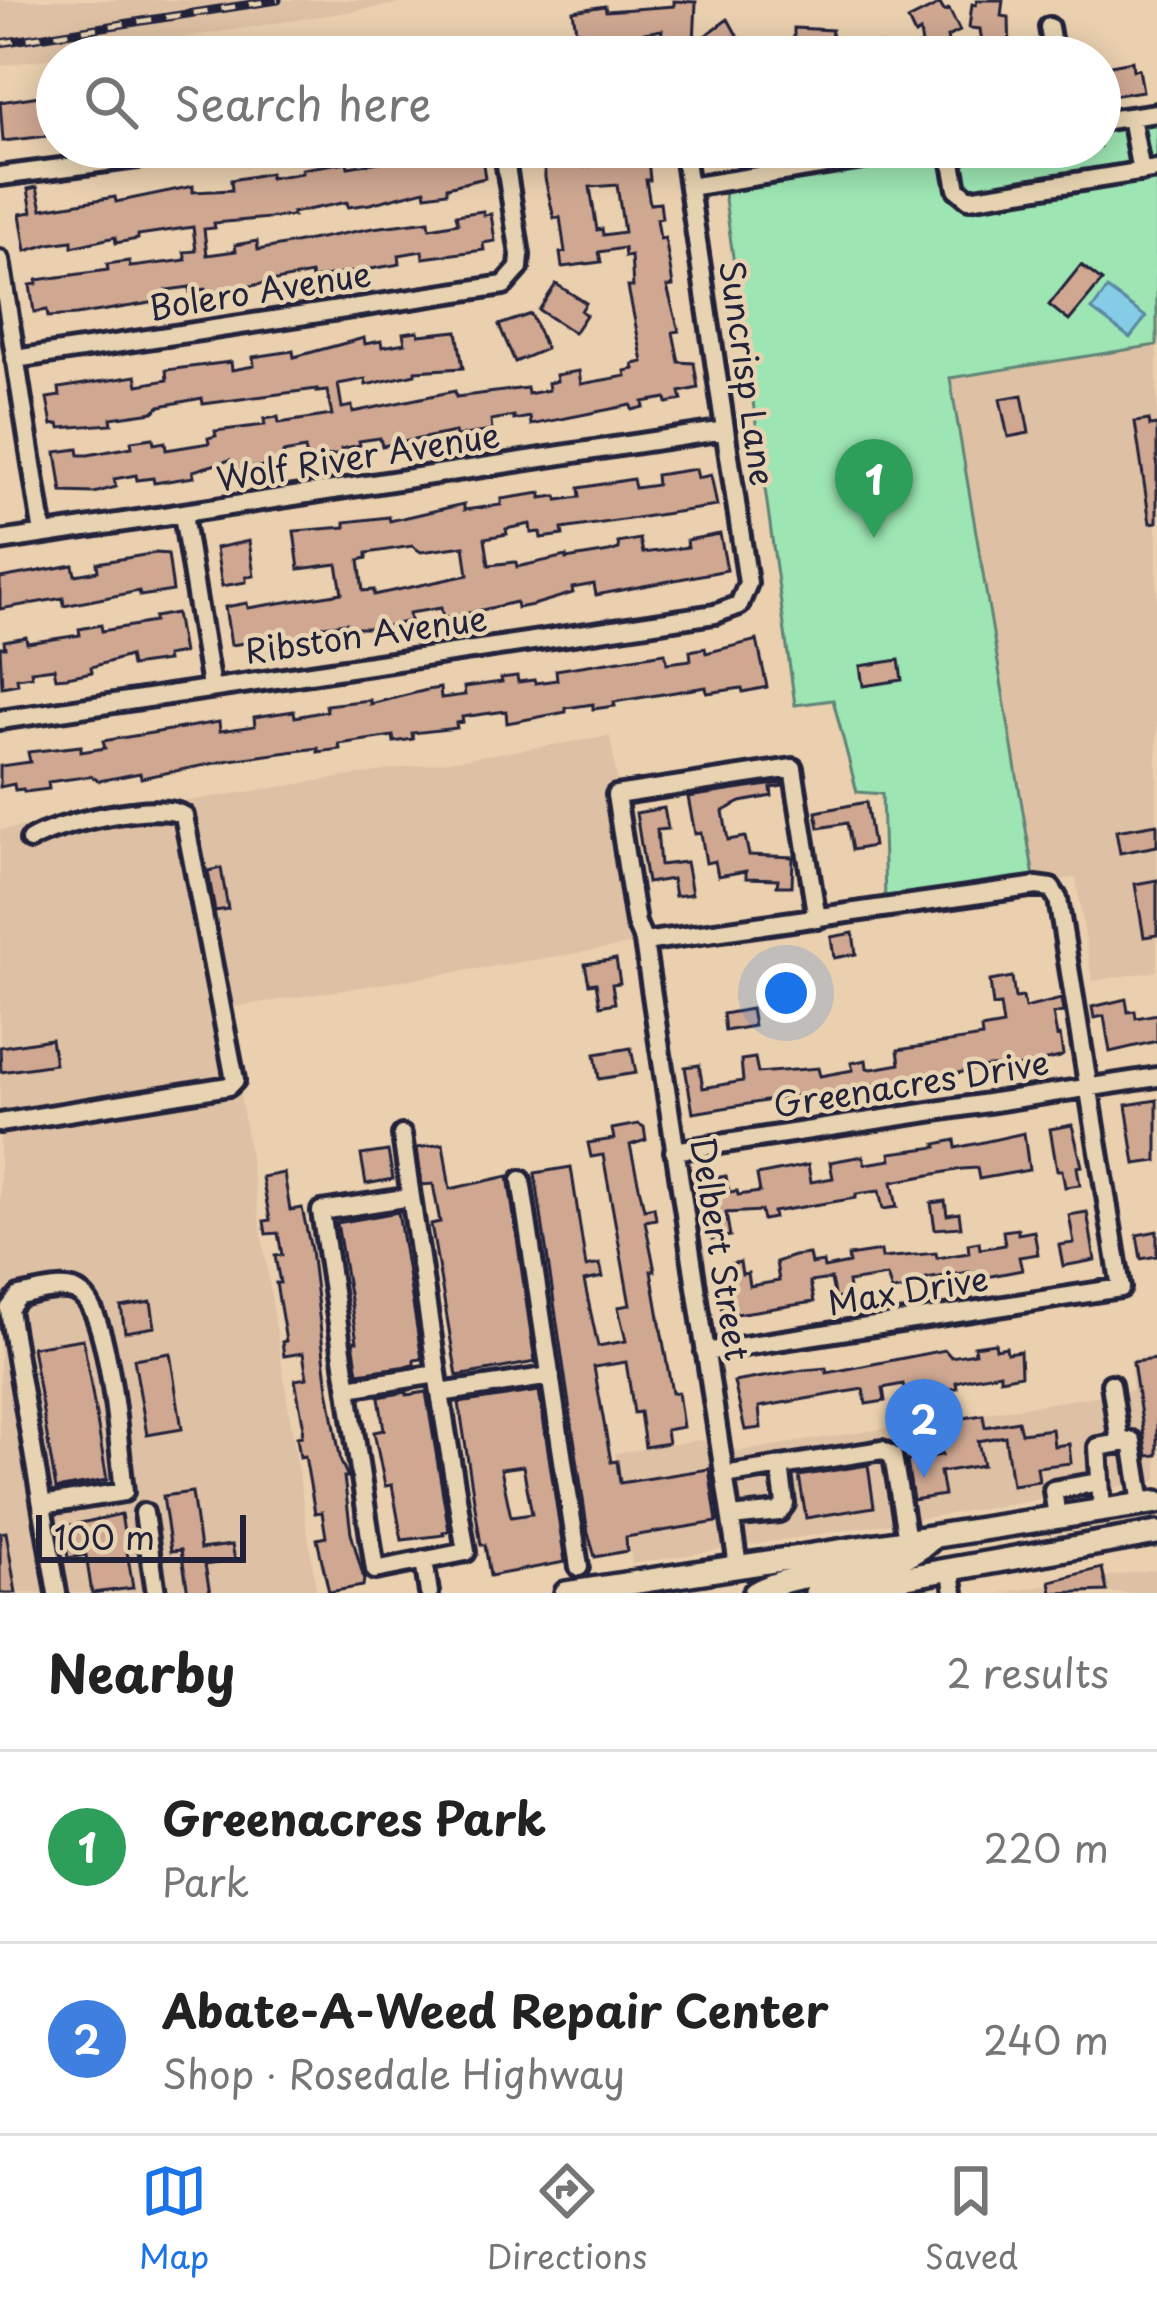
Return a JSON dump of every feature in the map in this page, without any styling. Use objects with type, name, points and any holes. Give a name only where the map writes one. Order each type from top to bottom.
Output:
[{"type":"main road","points":[[566,1593],[1149,1503]]},
{"type":"main road","points":[[816,1593],[952,1582],[1157,1532]]},
{"type":"main road","points":[[754,1593],[793,1579],[902,1559],[920,1552],[934,1536]]},
{"type":"street","points":[[1049,27],[1050,36]]},
{"type":"street","points":[[1121,119],[1157,113]]},
{"type":"street","points":[[954,168],[957,189],[969,199],[1149,171],[1131,117]]},
{"type":"street","points":[[0,176],[61,168]]},
{"type":"street","name":"Bolero Avenue","points":[[15,359],[457,291],[489,290],[513,279],[519,268],[506,168]]},
{"type":"street","name":"Suncrisp Lane","points":[[686,168],[748,583],[739,604]]},
{"type":"street","points":[[689,187],[795,168]]},
{"type":"street","points":[[0,260],[43,534]]},
{"type":"street","name":"Wolf River Avenue","points":[[0,541],[725,430]]},
{"type":"street","points":[[183,514],[212,687]]},
{"type":"street","name":"Ribston Avenue","points":[[0,720],[716,614],[739,604]]},
{"type":"street","name":"Delbert Street","points":[[738,1566],[644,941],[636,923],[616,795],[793,768],[818,919]]},
{"type":"street","points":[[0,1123],[229,1086],[235,1080],[184,816],[170,809],[126,814],[76,822],[30,840]]},
{"type":"street","points":[[644,941],[1037,886],[1051,888],[1058,899],[1090,1087]]},
{"type":"street","name":"Greenacres Drive","points":[[674,1151],[1157,1077]]},
{"type":"street","name":"Max Drive","points":[[705,1352],[1120,1288],[1090,1087]]},
{"type":"street","points":[[402,1135],[466,1552],[375,1570],[321,1211],[411,1198]]},
{"type":"street","points":[[521,1180],[580,1567]]},
{"type":"street","points":[[42,1505],[124,1492],[101,1324],[83,1295],[69,1288],[19,1296],[5,1309],[57,1593]]},
{"type":"street","points":[[348,1388],[551,1376]]},
{"type":"street","points":[[1111,1384],[1120,1442]]},
{"type":"street","points":[[1102,1510],[1098,1447],[1120,1442],[1132,1441],[1149,1503]]},
{"type":"street","points":[[724,1475],[882,1450],[893,1456],[907,1540]]},
{"type":"street","points":[[731,1517],[779,1512],[785,1504],[780,1466]]},
{"type":"street","points":[[1057,1517],[1053,1490],[1100,1482]]},
{"type":"street","points":[[144,1513],[155,1593]]},
{"type":"street","points":[[424,1560],[429,1593]]},
{"type":"shaded area","points":[[0,0],[424,0],[193,36],[36,36],[36,60],[0,66]]},
{"type":"shaded area","points":[[1157,345],[1157,971],[1092,981],[1076,878],[1035,883],[950,377]]},
{"type":"shaded area","points":[[610,736],[642,943],[227,1008],[317,1593],[0,1593],[0,830]]},
{"type":"shaded area","points":[[1157,1356],[1157,1481],[632,1564],[615,1453],[700,1440],[740,1451],[1133,1390],[1130,1359]]},
{"type":"shaded area","points":[[1157,1569],[1157,1593],[998,1593]]},
{"type":"green space","points":[[1157,117],[1157,345],[950,378],[1035,883],[885,900],[882,794],[857,792],[833,700],[795,705],[724,192],[862,168],[1121,168],[1121,123]]},
{"type":"water","points":[[1107,289],[1146,317],[1130,338],[1092,310]]},
{"type":"building","points":[[977,0],[1003,0],[1001,16],[1009,17],[1009,36],[981,36],[980,29],[969,28],[972,4]]},
{"type":"building","points":[[674,1],[696,2],[694,36],[662,36],[662,30],[631,36],[577,36],[573,11],[674,6]]},
{"type":"building","points":[[940,4],[944,11],[949,9],[960,31],[949,36],[915,35],[908,20]]},
{"type":"building","points":[[728,19],[737,36],[705,36]]},
{"type":"building","points":[[794,28],[832,30],[831,36],[794,36]]},
{"type":"building","points":[[1132,61],[1133,70],[1139,69],[1143,91],[1121,94],[1121,63]]},
{"type":"building","points":[[36,97],[36,137],[3,141],[0,102]]},
{"type":"building","points":[[484,168],[485,178],[447,187],[447,192],[426,195],[425,190],[370,204],[348,207],[347,202],[293,216],[214,223],[215,228],[204,229],[207,255],[236,251],[235,245],[257,241],[258,250],[373,228],[429,221],[430,228],[458,223],[456,215],[483,211],[491,214],[495,241],[483,243],[484,250],[423,258],[422,251],[399,255],[400,264],[312,279],[311,274],[206,295],[205,289],[190,292],[190,287],[167,290],[169,300],[76,315],[48,317],[47,310],[34,312],[30,285],[37,280],[108,270],[107,264],[129,261],[130,267],[186,260],[184,252],[196,251],[193,227],[116,243],[115,237],[26,251],[20,214],[32,212],[28,189],[37,187],[42,209],[115,197],[116,202],[193,186],[193,192],[232,190],[231,180],[270,173],[270,178],[302,173],[302,169]]},
{"type":"building","points":[[545,168],[649,168],[650,204],[660,203],[660,239],[665,238],[673,286],[667,287],[679,331],[673,332],[679,362],[694,363],[698,388],[680,392],[682,400],[643,402],[644,407],[632,410],[631,405],[531,425],[530,417],[514,420],[514,416],[491,420],[492,431],[456,436],[455,432],[382,446],[380,438],[359,441],[360,445],[341,449],[342,454],[307,458],[305,449],[283,453],[284,463],[232,471],[230,460],[193,471],[194,477],[154,483],[153,478],[137,480],[136,475],[114,479],[116,487],[94,493],[62,492],[56,452],[78,449],[79,455],[88,455],[153,438],[154,444],[165,442],[166,450],[209,443],[215,431],[265,425],[264,419],[278,417],[279,423],[332,415],[327,391],[317,389],[203,404],[202,398],[111,418],[112,424],[60,428],[52,425],[47,398],[60,396],[59,388],[136,376],[138,385],[167,380],[166,370],[231,362],[232,370],[254,366],[253,357],[293,351],[294,357],[364,338],[365,344],[381,341],[382,347],[405,343],[403,333],[418,331],[419,335],[457,331],[463,368],[415,371],[366,385],[365,379],[338,384],[342,408],[352,406],[353,412],[455,391],[456,397],[527,388],[528,394],[549,390],[548,383],[557,381],[556,375],[579,371],[581,384],[626,376],[633,364],[643,362],[628,287],[633,287],[631,256],[625,257],[624,248],[599,252],[601,262],[562,267],[560,217],[554,218]],"holes":[[[617,185],[624,232],[603,235],[602,229],[597,230],[590,187]]]},
{"type":"building","points":[[1081,265],[1102,281],[1069,321],[1049,305]]},
{"type":"building","points":[[556,284],[586,303],[581,311],[586,315],[574,333],[539,310]]},
{"type":"building","points":[[531,314],[546,349],[515,362],[499,325]]},
{"type":"building","points":[[1022,395],[1029,433],[1008,437],[1000,399]]},
{"type":"building","points":[[1149,420],[1150,426],[1157,425],[1157,522],[1150,523],[1135,422]]},
{"type":"building","points":[[696,469],[698,478],[711,475],[717,506],[562,529],[563,535],[541,538],[540,532],[531,533],[530,524],[506,529],[507,534],[485,538],[489,565],[516,562],[517,567],[609,552],[619,549],[618,543],[640,539],[643,553],[688,547],[687,540],[720,534],[727,570],[596,595],[594,584],[517,608],[516,602],[443,619],[441,608],[409,613],[410,621],[379,628],[346,628],[346,623],[323,626],[325,637],[262,642],[263,646],[246,648],[245,643],[231,645],[225,607],[247,603],[248,608],[342,593],[337,564],[299,569],[294,531],[389,517],[390,521],[464,504],[464,510],[501,505],[501,499],[541,493],[541,498],[557,496],[558,500],[580,497],[579,488],[633,479],[635,488],[657,485],[656,475]],"holes":[[[412,546],[421,552],[464,546],[468,575],[374,595],[374,590],[363,591],[359,560],[367,558],[367,553]]]},
{"type":"building","points":[[249,541],[254,576],[222,586],[216,548]]},
{"type":"building","points":[[168,554],[173,591],[140,596],[139,591],[64,606],[63,598],[0,609],[0,578],[73,565],[75,575],[98,571],[97,563]]},
{"type":"building","points":[[176,613],[183,653],[166,656],[167,661],[131,666],[129,656],[91,667],[92,672],[56,678],[54,668],[31,671],[32,676],[17,678],[18,684],[2,687],[0,647],[5,647],[4,641],[26,637],[27,643],[80,635],[79,629],[101,625],[102,631]]},
{"type":"building","points":[[757,640],[767,687],[743,692],[742,688],[707,693],[706,687],[614,702],[615,706],[566,708],[566,712],[507,723],[506,711],[462,717],[457,728],[412,733],[413,739],[394,742],[393,736],[339,744],[340,749],[230,760],[141,778],[140,773],[99,781],[91,776],[48,782],[49,789],[24,792],[15,790],[14,784],[0,787],[0,766],[30,762],[28,752],[81,746],[81,752],[105,748],[103,741],[219,722],[220,731],[255,726],[254,717],[294,711],[295,717],[327,711],[326,705],[370,700],[370,704],[440,688],[441,698],[465,695],[464,687],[502,682],[501,678],[517,676],[518,682],[535,683],[557,680],[556,670],[665,653],[667,663],[691,660],[690,651],[705,648],[706,653]]},
{"type":"building","points":[[899,660],[902,680],[863,686],[860,666]]},
{"type":"building","points":[[782,783],[771,788],[772,796],[723,811],[728,840],[745,837],[749,855],[793,857],[792,886],[777,886],[778,879],[746,878],[746,871],[718,876],[715,861],[706,863],[688,797]]},
{"type":"building","points":[[866,802],[873,846],[852,850],[847,823],[819,828],[816,812]]},
{"type":"building","points":[[664,808],[668,829],[657,830],[660,865],[686,862],[692,894],[675,896],[672,879],[647,883],[636,813]]},
{"type":"building","points":[[1157,824],[1157,846],[1120,853],[1116,831]]},
{"type":"building","points":[[221,868],[228,909],[215,911],[208,871]]},
{"type":"building","points":[[1157,880],[1157,935],[1144,937],[1135,884]]},
{"type":"building","points":[[853,933],[856,954],[834,958],[831,937]]},
{"type":"building","points":[[616,959],[620,983],[612,984],[615,1003],[600,1006],[596,983],[589,984],[585,964]]},
{"type":"building","points":[[1012,977],[1015,998],[1023,997],[1025,1008],[1061,999],[1063,1012],[1053,1014],[1060,1057],[1009,1069],[988,1067],[693,1113],[685,1067],[699,1065],[703,1088],[743,1081],[741,1060],[755,1058],[758,1073],[818,1068],[820,1076],[853,1070],[851,1063],[866,1060],[867,1068],[872,1069],[900,1064],[898,1050],[982,1037],[981,1029],[1003,1025],[1000,1005],[993,1006],[990,981]]},
{"type":"building","points":[[1126,999],[1128,1012],[1135,1011],[1136,1018],[1157,1014],[1157,1041],[1110,1052],[1104,1016],[1094,1018],[1092,1007]]},
{"type":"building","points":[[751,1009],[754,1026],[725,1031],[723,1014]]},
{"type":"building","points":[[51,1039],[55,1064],[1,1072],[0,1047]]},
{"type":"building","points":[[631,1048],[636,1073],[599,1079],[595,1054]]},
{"type":"building","points":[[1157,1100],[1157,1161],[1135,1164],[1126,1105]]},
{"type":"building","points":[[1072,1125],[1082,1166],[1077,1167],[1080,1185],[1065,1187],[1050,1129]]},
{"type":"building","points":[[644,1127],[646,1140],[630,1145],[644,1209],[654,1207],[656,1219],[645,1221],[655,1271],[651,1271],[672,1393],[678,1392],[683,1427],[666,1430],[668,1443],[645,1447],[626,1362],[594,1367],[611,1462],[617,1461],[620,1483],[709,1469],[717,1522],[626,1537],[627,1551],[595,1557],[535,1173],[571,1167],[586,1267],[600,1264],[603,1277],[584,1281],[598,1346],[626,1341],[618,1307],[630,1305],[603,1155],[591,1157],[588,1143],[614,1139],[612,1129]]},
{"type":"building","points":[[1024,1133],[1029,1170],[979,1179],[977,1168],[962,1169],[892,1182],[897,1207],[883,1209],[879,1191],[773,1212],[774,1218],[763,1220],[761,1211],[726,1213],[730,1236],[712,1239],[703,1180],[726,1176],[729,1192],[760,1192],[757,1175],[808,1165],[811,1182],[833,1178],[830,1162],[863,1156],[865,1164],[891,1160],[890,1153],[955,1140],[956,1148]]},
{"type":"building","points":[[443,1144],[450,1189],[508,1176],[535,1362],[457,1376],[431,1224],[440,1222],[433,1184],[422,1185],[417,1148]]},
{"type":"building","points":[[388,1151],[393,1179],[366,1184],[361,1155]]},
{"type":"building","points":[[284,1173],[290,1210],[302,1208],[311,1250],[328,1389],[348,1477],[344,1477],[351,1533],[364,1579],[363,1586],[329,1592],[317,1539],[326,1537],[322,1512],[315,1513],[297,1437],[302,1436],[303,1423],[295,1380],[307,1378],[303,1353],[284,1356],[275,1256],[282,1255],[278,1233],[266,1234],[264,1221],[270,1220],[262,1177]]},
{"type":"building","points":[[945,1201],[947,1215],[959,1213],[961,1227],[935,1229],[931,1203]]},
{"type":"building","points":[[398,1212],[422,1359],[414,1360],[414,1365],[358,1373],[337,1223]]},
{"type":"building","points":[[1087,1212],[1095,1260],[1063,1266],[1059,1245],[1074,1243],[1069,1215]]},
{"type":"building","points":[[1018,1229],[1018,1234],[1034,1231],[1038,1254],[1019,1257],[1022,1270],[981,1278],[969,1272],[892,1291],[887,1276],[848,1282],[850,1296],[835,1299],[831,1279],[810,1282],[814,1302],[723,1316],[720,1299],[728,1298],[723,1265],[740,1262],[750,1286],[779,1281],[776,1262],[794,1256],[809,1254],[811,1264],[823,1262],[824,1268],[849,1263],[848,1256],[881,1251],[882,1258],[936,1253],[937,1258],[969,1253],[968,1244],[979,1242],[980,1249],[1005,1245],[1003,1231]]},
{"type":"building","points":[[1157,1231],[1157,1256],[1141,1259],[1137,1235]]},
{"type":"building","points":[[151,1302],[155,1327],[125,1332],[121,1307]]},
{"type":"building","points":[[83,1339],[107,1480],[56,1489],[32,1347]]},
{"type":"building","points":[[995,1343],[996,1349],[1006,1347],[1007,1353],[1020,1351],[1021,1375],[972,1378],[956,1382],[957,1388],[906,1396],[903,1384],[883,1388],[885,1401],[866,1404],[863,1389],[759,1407],[761,1428],[745,1430],[734,1382],[804,1370],[826,1368],[827,1373],[945,1350],[951,1357]]},
{"type":"building","points":[[170,1353],[182,1429],[147,1435],[134,1359]]},
{"type":"building","points":[[1157,1359],[1157,1455],[1147,1456],[1133,1362]]},
{"type":"building","points":[[539,1391],[565,1562],[490,1576],[459,1403]],"holes":[[[523,1466],[532,1514],[511,1517],[501,1469]]]},
{"type":"building","points":[[426,1392],[449,1531],[402,1540],[392,1485],[385,1486],[374,1432],[384,1430],[379,1397]]},
{"type":"building","points":[[983,1415],[985,1427],[1018,1421],[1021,1433],[1052,1429],[1054,1446],[1069,1444],[1071,1463],[1037,1467],[1039,1481],[1012,1485],[1005,1436],[978,1441],[983,1465],[940,1472],[944,1495],[913,1500],[907,1461],[942,1455],[937,1422]]},
{"type":"building","points":[[868,1465],[874,1507],[806,1518],[799,1476]]},
{"type":"building","points":[[192,1492],[200,1549],[232,1545],[235,1560],[205,1565],[210,1593],[188,1593],[181,1550],[171,1551],[163,1496]]},
{"type":"building","points":[[121,1514],[133,1588],[92,1593],[86,1555],[68,1558],[63,1527]]},
{"type":"building","points":[[6,1532],[16,1593],[0,1593],[0,1533]]},
{"type":"building","points":[[1102,1568],[1107,1591],[1052,1593],[1050,1581]]},
{"type":"railway","points":[[45,36],[278,0]]},
{"type":"railway","points":[[0,43],[36,37]]},
{"type":"place","name":"Greenacres Park","points":[[874,538]]},
{"type":"place","name":"Abate-A-Weed Repair Center","points":[[924,1478]]}]
